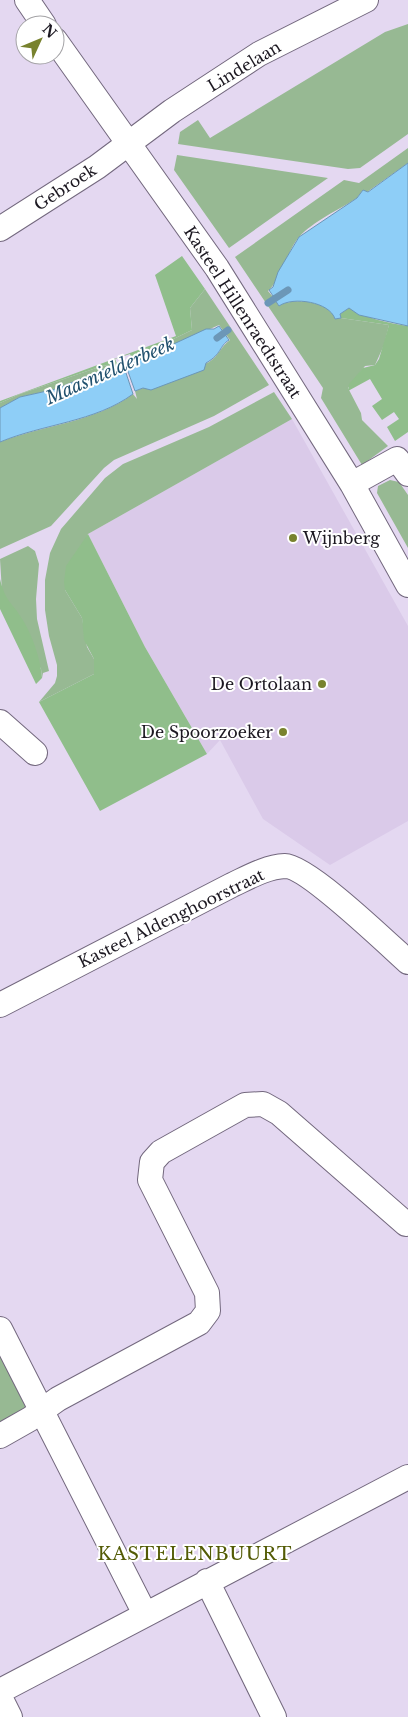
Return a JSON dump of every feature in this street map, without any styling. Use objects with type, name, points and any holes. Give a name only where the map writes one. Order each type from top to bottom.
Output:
[{"type":"street","points":[[27,0],[37,15]]},
{"type":"street","name":"Lindelaan","points":[[128,144],[172,111],[259,54],[366,0]]},
{"type":"street","name":"Kasteel Hillenraedtstraat","points":[[65,54],[217,268],[352,484],[408,585]]},
{"type":"street","name":"Gebroek","points":[[0,229],[97,167],[128,144]]},
{"type":"street","points":[[352,484],[397,459],[408,474]]},
{"type":"street","points":[[0,722],[35,752]]},
{"type":"street","name":"Kasteel Aldenghoorstraat","points":[[0,1005],[261,870],[287,866],[309,877],[408,962]]},
{"type":"street","points":[[0,1436],[42,1412],[58,1400],[199,1322],[208,1311],[208,1293],[150,1180],[152,1162],[161,1152],[245,1105],[263,1104],[279,1113],[407,1226]]},
{"type":"street","points":[[0,1329],[145,1614]]},
{"type":"street","points":[[0,1691],[207,1581],[406,1483]]},
{"type":"street","points":[[207,1581],[274,1717]]},
{"type":"street","points":[[0,1697],[10,1717]]},
{"type":"shaded area","points":[[292,419],[408,626],[408,821],[330,865],[263,819],[220,740],[207,754],[145,647],[88,534]]},
{"type":"green space","points":[[408,24],[408,134],[360,168],[348,169],[178,144],[180,132],[198,120],[210,138],[385,32]]},
{"type":"green space","points":[[408,148],[408,163],[367,192],[363,190],[357,198],[319,221],[299,237],[268,291],[273,297],[277,294],[279,297],[275,300],[279,306],[285,303],[310,302],[326,308],[335,319],[341,318],[389,325],[384,345],[375,365],[365,366],[348,388],[361,413],[362,420],[388,446],[362,465],[321,398],[323,388],[235,257],[344,180],[359,183]]},
{"type":"green space","points":[[177,155],[328,178],[229,248],[174,170]]},
{"type":"green space","points":[[182,256],[205,289],[190,308],[192,330],[132,359],[130,354],[115,359],[117,364],[102,366],[20,394],[0,403],[0,401],[176,336],[155,275]]},
{"type":"green space","points":[[205,289],[269,385],[214,416],[114,460],[104,468],[51,526],[0,549],[0,442],[103,411],[133,394],[137,399],[135,391],[212,360],[230,340],[219,325],[133,363],[132,359],[192,330],[190,308]]},
{"type":"green space","points":[[349,308],[377,320],[408,326],[408,432],[395,441],[387,427],[399,419],[394,412],[382,420],[372,406],[382,399],[370,379],[348,391],[349,384],[363,368],[375,365],[379,359],[389,325],[341,318],[340,314]]},
{"type":"green space","points":[[117,364],[118,367],[110,367],[56,389],[20,397],[0,408],[0,403],[20,394],[102,366]]},
{"type":"green space","points":[[274,392],[292,419],[88,534],[65,590],[82,618],[87,647],[94,659],[94,674],[39,702],[55,683],[57,676],[57,665],[49,636],[45,610],[45,580],[50,553],[61,529],[105,478],[123,464],[209,427]]},
{"type":"green space","points":[[390,480],[399,482],[408,495],[408,548],[377,493],[378,486]]},
{"type":"green space","points":[[88,534],[145,647],[207,754],[100,811],[39,702],[94,674],[94,659],[84,640],[82,618],[65,590],[64,582],[66,566]]},
{"type":"green space","points":[[28,546],[35,551],[39,564],[36,599],[37,619],[49,671],[43,673],[42,678],[41,669],[2,592],[0,559]]},
{"type":"green space","points":[[0,579],[7,598],[24,622],[36,649],[42,678],[36,684],[0,609]]},
{"type":"green space","points":[[0,1354],[30,1413],[0,1430]]},
{"type":"water","points":[[408,163],[408,326],[359,315],[349,308],[340,314],[341,318],[335,319],[326,308],[310,302],[293,301],[279,306],[275,300],[281,293],[273,296],[269,290],[273,287],[278,272],[299,237],[357,198],[363,190],[368,192]]},
{"type":"water","points":[[219,326],[229,340],[206,363],[204,370],[151,390],[143,388],[135,391],[126,366],[206,329],[214,329]]},
{"type":"water","points":[[110,367],[124,367],[133,394],[102,411],[86,417],[0,442],[0,408],[20,397],[56,389]]},
{"type":"waterway","name":"Maasnielderbeek","points":[[268,303],[288,290]]},
{"type":"waterway","name":"Maasnielderbeek","points":[[217,338],[228,330]]},
{"type":"place","name":"Wijnberg","points":[[293,538]]},
{"type":"place","name":"De Ortolaan","points":[[322,684]]},
{"type":"place","name":"De Spoorzoeker","points":[[283,732]]},
{"type":"district","name":"KASTELENBUURT","points":[[195,1554]]}]
